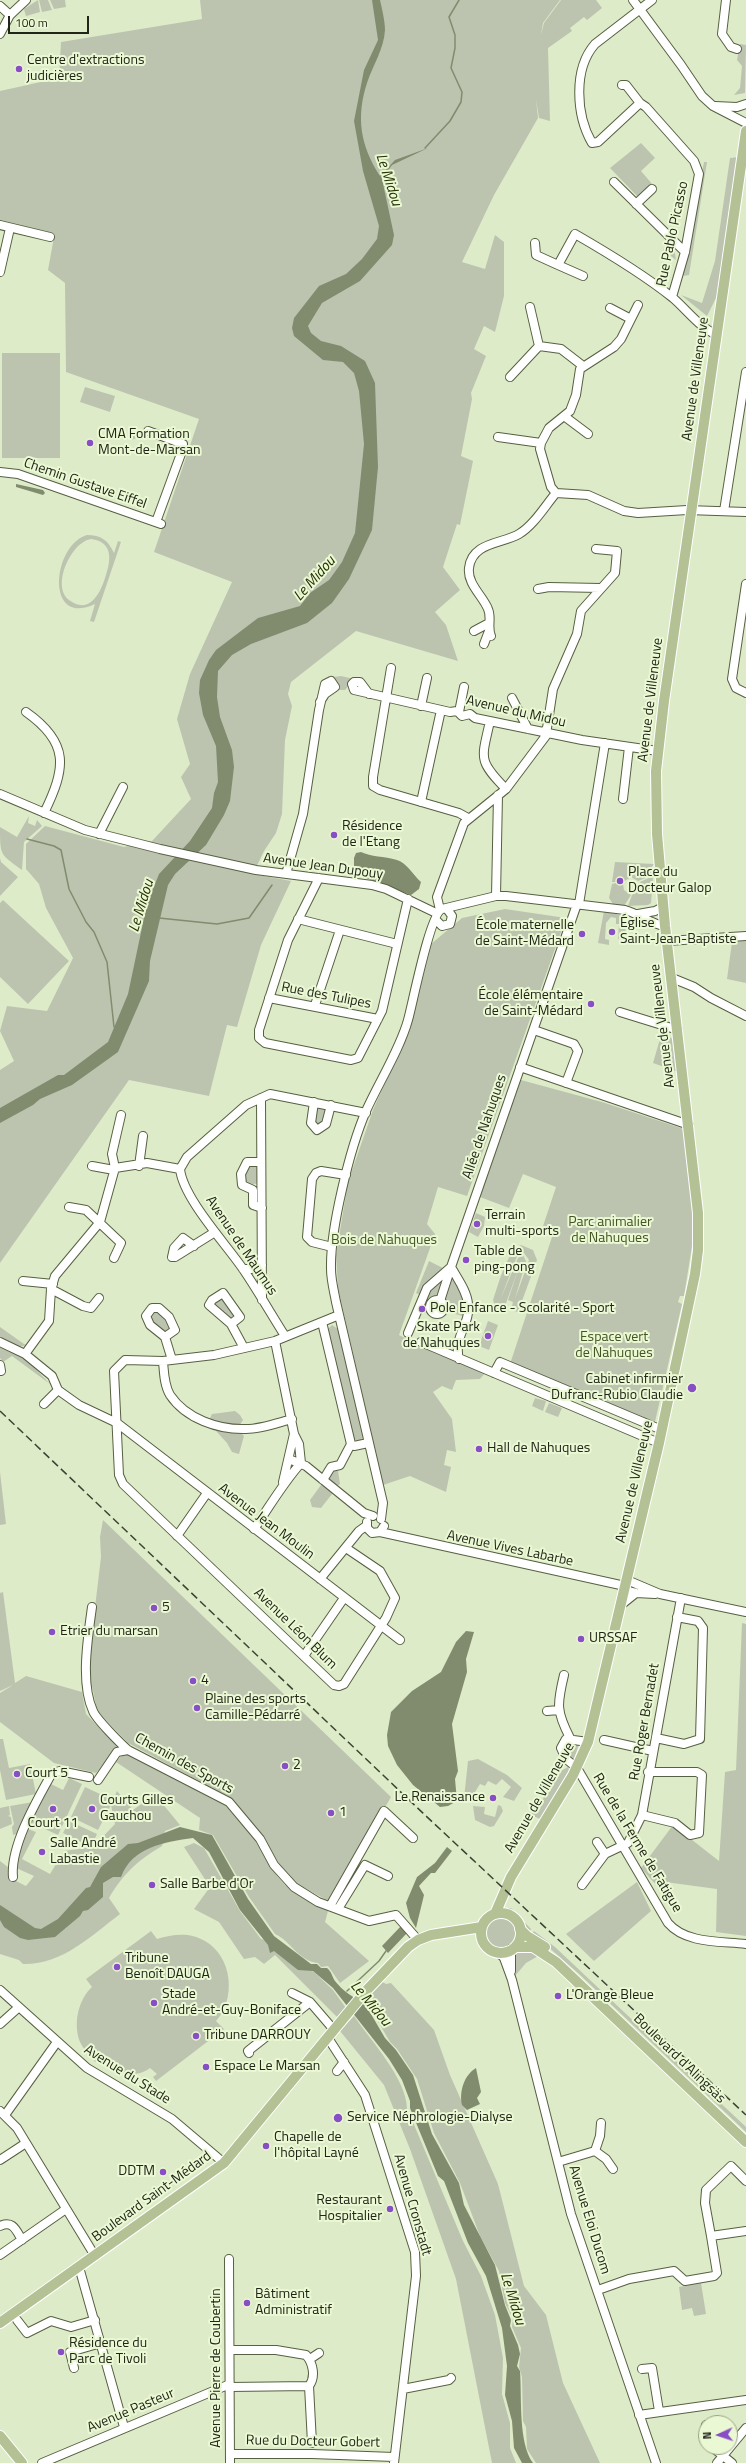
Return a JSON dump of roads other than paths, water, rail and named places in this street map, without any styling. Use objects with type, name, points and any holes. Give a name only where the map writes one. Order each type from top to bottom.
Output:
[{"type":"main road","name":"Avenue de Villeneuve","points":[[495,1914],[505,1889],[577,1768],[588,1742],[662,1430],[698,1250],[698,1213],[665,926],[656,824],[658,751],[746,131]]},
{"type":"main road","points":[[505,1889],[506,1914]]},
{"type":"main road","points":[[495,1914],[506,1914],[515,1920],[520,1929],[520,1938],[513,1948],[499,1953],[487,1948],[482,1939],[482,1927],[489,1917],[495,1914]]},
{"type":"main road","points":[[418,1940],[431,1935],[482,1927]]},
{"type":"main road","name":"Boulevard d'Alingsäs","points":[[520,1929],[527,1936],[559,1957],[746,2136]]},
{"type":"main road","points":[[455,1931],[482,1939]]},
{"type":"main road","name":"Boulevard Saint-Médard","points":[[0,2323],[224,2163],[366,1991],[396,1958],[418,1940]]},
{"type":"main road","name":"Boulevard d'Alingsäs","points":[[513,1948],[533,1947],[556,1962],[746,2142]]},
{"type":"main road","points":[[0,2436],[22,2463]]},
{"type":"main road","points":[[0,2443],[17,2463]]},
{"type":"street","points":[[0,34],[10,15],[26,0]]},
{"type":"street","points":[[632,0],[681,65],[702,96],[713,106],[746,123]]},
{"type":"street","points":[[640,103],[598,142],[592,143],[584,129],[580,91],[583,63],[595,44],[652,0]]},
{"type":"street","points":[[726,0],[722,34],[731,46],[737,49]]},
{"type":"street","points":[[0,6],[10,15]]},
{"type":"street","name":"Rue Pablo Picasso","points":[[622,85],[626,85],[640,103],[646,107],[694,160],[699,174],[685,252],[672,297]]},
{"type":"street","points":[[713,106],[737,107],[746,104]]},
{"type":"street","points":[[736,118],[737,107]]},
{"type":"street","points":[[614,182],[685,252]]},
{"type":"street","points":[[636,204],[652,189]]},
{"type":"street","points":[[0,226],[50,237]]},
{"type":"street","points":[[0,272],[10,228]]},
{"type":"street","points":[[558,265],[575,234],[605,251],[672,297],[707,330],[717,336]]},
{"type":"street","points":[[535,243],[536,256],[583,276]]},
{"type":"street","points":[[638,305],[621,339],[614,347],[583,366],[578,376],[573,403],[564,416],[550,428],[541,442],[540,449],[551,487],[556,493],[588,495],[631,512],[746,512]]},
{"type":"street","points":[[530,307],[539,346]]},
{"type":"street","points":[[610,308],[631,320]]},
{"type":"street","points":[[539,346],[561,349],[583,366]]},
{"type":"street","points":[[510,376],[539,346]]},
{"type":"street","points":[[724,511],[746,372]]},
{"type":"street","points":[[564,416],[588,434]]},
{"type":"street","name":"Chemin Gustave Eiffel","points":[[0,472],[18,474],[159,523],[182,451],[182,444],[148,431]]},
{"type":"street","points":[[498,437],[541,442]]},
{"type":"street","points":[[484,644],[490,634],[492,614],[470,576],[469,569],[472,557],[482,548],[519,534],[556,493]]},
{"type":"street","points":[[461,905],[452,916],[450,924],[440,916],[437,897],[458,837],[468,818],[506,789],[547,733],[553,689],[577,634],[581,611],[600,588],[611,580],[615,573],[617,551],[596,549]]},
{"type":"street","points":[[746,584],[732,679],[736,688],[746,693]]},
{"type":"street","points":[[538,589],[549,587],[600,588]]},
{"type":"street","points":[[474,631],[492,614]]},
{"type":"street","points":[[391,668],[385,698],[373,777],[373,786],[380,790],[459,813],[468,818]]},
{"type":"street","points":[[421,706],[427,678]]},
{"type":"street","points":[[458,712],[464,687]]},
{"type":"street","name":"Avenue du Midou","points":[[369,694],[421,706],[458,712],[462,716],[470,714],[475,718],[547,733],[658,751]]},
{"type":"street","points":[[512,698],[523,717],[524,728]]},
{"type":"street","points":[[286,874],[303,814],[320,702]]},
{"type":"street","points":[[421,802],[441,710]]},
{"type":"street","points":[[26,712],[40,721],[60,750],[60,768],[55,790],[44,813]]},
{"type":"street","points":[[490,721],[483,759],[486,768],[506,789]]},
{"type":"street","name":"Allée de Nahuques","points":[[440,1301],[520,1067],[578,904],[605,743]]},
{"type":"street","points":[[623,799],[629,747]]},
{"type":"street","points":[[99,834],[123,787]]},
{"type":"street","name":"Avenue Jean Dupouy","points":[[0,794],[73,826],[99,834],[202,859],[286,874],[372,885],[386,889],[408,899],[440,916]]},
{"type":"street","points":[[496,896],[498,795]]},
{"type":"street","points":[[319,878],[288,940],[269,998],[259,1030],[259,1038],[265,1043],[304,1052],[351,1060],[358,1058],[382,1011],[408,899]]},
{"type":"street","points":[[320,1579],[359,1531],[375,1524],[383,1503],[338,1315],[331,1270],[332,1247],[346,1175],[366,1112],[408,1022],[427,939],[440,916],[461,905],[496,896],[610,907],[638,914],[650,922],[665,926]]},
{"type":"street","points":[[638,914],[655,911],[663,907]]},
{"type":"street","points":[[440,916],[452,916]]},
{"type":"street","points":[[298,919],[397,944]]},
{"type":"street","points":[[315,1006],[340,930]]},
{"type":"street","points":[[667,940],[746,936]]},
{"type":"street","points":[[672,978],[694,987],[711,998],[746,1016]]},
{"type":"street","name":"Rue des Tulipes","points":[[269,998],[378,1019]]},
{"type":"street","points":[[620,1012],[678,1030]]},
{"type":"street","points":[[534,1030],[574,1044],[578,1051],[566,1083]]},
{"type":"street","points":[[520,1067],[689,1125]]},
{"type":"street","points":[[92,1166],[114,1169],[139,1166],[147,1163],[180,1169],[187,1157],[246,1105],[270,1094],[366,1112]]},
{"type":"street","points":[[260,1098],[262,1300]]},
{"type":"street","points":[[314,1102],[311,1123],[317,1130],[326,1124],[331,1105]]},
{"type":"street","points":[[25,1354],[49,1321],[52,1286],[55,1276],[100,1222],[114,1169],[112,1154],[121,1114]]},
{"type":"street","points":[[139,1166],[143,1136]]},
{"type":"street","points":[[261,1162],[247,1162],[241,1174],[242,1185],[253,1190],[254,1205],[262,1208]]},
{"type":"street","name":"Avenue de Maumus","points":[[180,1169],[181,1180],[215,1232],[243,1269],[285,1336]]},
{"type":"street","points":[[332,1247],[312,1242],[307,1237],[312,1179],[316,1173],[322,1171],[346,1175]]},
{"type":"street","points":[[69,1207],[86,1210],[121,1243],[114,1258]]},
{"type":"street","points":[[194,1246],[215,1232]]},
{"type":"street","points":[[243,1269],[252,1269],[262,1265]]},
{"type":"street","points":[[408,1333],[426,1288],[451,1267],[468,1304],[468,1313],[458,1341],[460,1358]]},
{"type":"street","points":[[23,1281],[52,1286],[83,1306],[91,1308],[99,1298]]},
{"type":"street","points":[[117,1423],[114,1371],[125,1360],[168,1361],[214,1355],[275,1341],[338,1315]]},
{"type":"street","points":[[322,1322],[351,1444],[340,1465],[331,1467],[323,1480]]},
{"type":"street","points":[[231,1324],[244,1348]]},
{"type":"street","points":[[165,1337],[168,1361],[166,1384],[170,1395],[191,1414],[212,1425],[248,1429],[292,1419]]},
{"type":"street","points":[[275,1341],[294,1434],[283,1483]]},
{"type":"street","points":[[0,1342],[25,1354],[52,1376],[58,1390],[44,1404]]},
{"type":"street","points":[[422,1342],[659,1443]]},
{"type":"street","points":[[494,1373],[500,1362],[662,1430]]},
{"type":"street","name":"Avenue Jean Moulin","points":[[58,1390],[79,1405],[117,1423],[400,1640]]},
{"type":"street","name":"Avenue Léon Blum","points":[[117,1423],[119,1475],[123,1484],[304,1656],[334,1684],[339,1686],[344,1684],[380,1626],[395,1598],[380,1571],[346,1548]]},
{"type":"street","points":[[294,1434],[299,1444],[302,1463]]},
{"type":"street","points":[[351,1444],[354,1446],[368,1443]]},
{"type":"street","points":[[289,1459],[302,1463],[364,1513],[375,1524]]},
{"type":"street","points":[[254,1529],[283,1483],[302,1463]]},
{"type":"street","points":[[177,1536],[207,1493]]},
{"type":"street","name":"Avenue Vives Labarbe","points":[[375,1524],[390,1536],[626,1585]]},
{"type":"street","points":[[626,1585],[636,1593],[660,1594]]},
{"type":"street","points":[[626,1585],[660,1594],[746,1612]]},
{"type":"street","points":[[621,1605],[636,1593]]},
{"type":"street","points":[[304,1656],[344,1598]]},
{"type":"street","name":"Rue Roger Bernadet","points":[[623,1846],[628,1843],[642,1815],[648,1772],[656,1738],[681,1598]]},
{"type":"street","name":"Chemin des Sports","points":[[92,1607],[85,1667],[90,1702],[93,1712],[128,1750],[229,1802],[260,1839],[274,1865],[294,1887],[334,1908],[369,1921],[393,1914],[400,1918],[418,1940]]},
{"type":"street","points":[[656,1738],[684,1744],[700,1739],[703,1628],[702,1623],[698,1621],[677,1617]]},
{"type":"street","points":[[564,1675],[559,1695],[559,1718],[570,1738],[588,1742]]},
{"type":"street","points":[[547,1710],[558,1710]]},
{"type":"street","name":"Rue de la Ferme de Fatigue","points":[[570,1738],[562,1743],[561,1752],[566,1759],[577,1768],[674,1929],[692,1938],[746,1944]]},
{"type":"street","points":[[604,1740],[653,1751]]},
{"type":"street","points":[[98,1780],[117,1752],[128,1750]]},
{"type":"street","points":[[13,1877],[12,1868],[20,1838],[52,1773],[60,1771],[90,1777]]},
{"type":"street","points":[[642,1815],[675,1823],[690,1835],[700,1833],[702,1775],[697,1772],[648,1772]]},
{"type":"street","points":[[334,1908],[384,1811],[413,1838]]},
{"type":"street","points":[[597,1842],[605,1854]]},
{"type":"street","points":[[582,1885],[605,1854],[623,1846]]},
{"type":"street","points":[[334,1908],[365,1865],[388,1876]]},
{"type":"street","name":"Avenue Eloi Ducom","points":[[512,1980],[513,1948]]},
{"type":"street","name":"Avenue Eloi Ducom","points":[[499,1953],[504,1958],[512,1980],[571,2214],[656,2463]]},
{"type":"street","name":"Avenue du Stade","points":[[0,1990],[87,2068],[172,2119],[224,2163]]},
{"type":"street","points":[[292,1993],[310,2002],[334,2030]]},
{"type":"street","points":[[249,2053],[248,2051],[310,2002]]},
{"type":"street","points":[[0,2024],[19,2007]]},
{"type":"street","name":"Avenue Cronstadt","points":[[328,2038],[365,2095],[415,2252],[416,2276],[394,2460]]},
{"type":"street","points":[[57,2042],[2,2113],[17,2128],[94,2256]]},
{"type":"street","points":[[337,2070],[344,2062]]},
{"type":"street","points":[[357,2082],[359,2095]]},
{"type":"street","points":[[595,2151],[600,2136],[602,2123]]},
{"type":"street","points":[[0,2160],[26,2144]]},
{"type":"street","points":[[558,2162],[595,2151]]},
{"type":"street","points":[[595,2151],[606,2159],[613,2169]]},
{"type":"street","points":[[598,2290],[629,2279],[655,2274],[674,2272],[685,2281],[714,2276],[717,2273],[705,2203],[706,2190],[731,2166],[746,2181]]},
{"type":"street","points":[[0,2255],[66,2209]]},
{"type":"street","points":[[0,2226],[7,2223],[13,2225],[22,2240]]},
{"type":"street","points":[[711,2236],[746,2231]]},
{"type":"street","name":"Avenue Pierre de Coubertin","points":[[229,2259],[230,2463]]},
{"type":"street","points":[[79,2267],[124,2428]]},
{"type":"street","points":[[17,2320],[27,2333],[51,2321],[71,2327],[95,2320]]},
{"type":"street","points":[[74,2368],[70,2352],[101,2343]]},
{"type":"street","points":[[230,2350],[276,2350],[306,2355],[310,2359],[312,2362],[312,2382],[309,2386],[312,2443]]},
{"type":"street","points":[[310,2359],[319,2353]]},
{"type":"street","points":[[642,2369],[652,2368],[659,2411]]},
{"type":"street","points":[[403,2389],[449,2380],[451,2378]]},
{"type":"street","points":[[230,2386],[309,2386]]},
{"type":"street","name":"Avenue Pasteur","points":[[42,2463],[124,2428],[230,2386]]},
{"type":"street","points":[[639,2415],[659,2411],[746,2401]]},
{"type":"street","points":[[717,2463],[724,2457],[746,2428]]},
{"type":"street","name":"Rue du Docteur Gobert","points":[[230,2454],[312,2454],[394,2460]]},
{"type":"street","points":[[722,2455],[732,2463]]},
{"type":"waterway","points":[[425,148],[450,121],[461,102],[462,92],[451,68],[455,48],[455,35],[449,17],[459,0]]},
{"type":"waterway","points":[[27,839],[54,846],[61,850],[69,889],[86,922],[94,932],[107,962],[114,1027]]},
{"type":"waterway","points":[[159,918],[217,924],[249,918],[272,885]]},
{"type":"waterway","name":"Le Midou","points":[[347,1991],[379,1961],[386,1951]]},
{"type":"railway","points":[[0,1411],[426,1816],[746,2115]]},
{"type":"place","name":"Centre d'extractions judicières","points":[[19,69]]},
{"type":"place","name":"CMA Formation Mont-de-Marsan","points":[[90,443]]},
{"type":"place","name":"Résidence de l'Etang","points":[[334,835]]},
{"type":"place","name":"Place du Docteur Galop","points":[[620,881]]},
{"type":"place","name":"Église Saint-Jean-Baptiste","points":[[612,932]]},
{"type":"place","name":"École maternelle de Saint-Médard","points":[[582,934]]},
{"type":"place","name":"École élémentaire de Saint-Médard","points":[[591,1004]]},
{"type":"place","name":"Terrain multi-sports","points":[[477,1224]]},
{"type":"place","name":"Table de ping-pong","points":[[466,1260]]},
{"type":"place","name":"Pole Enfance - Scolarité - Sport","points":[[422,1309]]},
{"type":"place","name":"Skate Park de Nahuques","points":[[488,1336]]},
{"type":"place","name":"Cabinet infirmier Dufranc-Rubio Claudie","points":[[692,1388]]},
{"type":"place","name":"Hall de Nahuques","points":[[479,1449]]},
{"type":"place","name":"5","points":[[154,1608]]},
{"type":"place","name":"Etrier du marsan","points":[[52,1632]]},
{"type":"place","name":"URSSAF","points":[[581,1639]]},
{"type":"place","name":"4","points":[[193,1681]]},
{"type":"place","name":"Plaine des sports Camille-Pédarré","points":[[197,1708]]},
{"type":"place","name":"2","points":[[285,1766]]},
{"type":"place","name":"Court 5","points":[[17,1774]]},
{"type":"place","name":"Le Renaissance","points":[[493,1798]]},
{"type":"place","name":"Court 11","points":[[53,1809]]},
{"type":"place","name":"Courts Gilles Gauchou","points":[[92,1809]]},
{"type":"place","name":"1","points":[[331,1813]]},
{"type":"place","name":"Salle André Labastie","points":[[42,1852]]},
{"type":"place","name":"Salle Barbe d'Or","points":[[152,1885]]},
{"type":"place","name":"Tribune Benoît DAUGA","points":[[117,1967]]},
{"type":"place","name":"L'Orange Bleue","points":[[558,1996]]},
{"type":"place","name":"Stade André-et-Guy-Boniface","points":[[154,2003]]},
{"type":"place","name":"Tribune DARROUY","points":[[196,2036]]},
{"type":"place","name":"Espace Le Marsan","points":[[206,2067]]},
{"type":"place","name":"Service Néphrologie-Dialyse","points":[[338,2118]]},
{"type":"place","name":"Chapelle de l'hôpital Layné","points":[[266,2146]]},
{"type":"place","name":"DDTM","points":[[163,2172]]},
{"type":"place","name":"Restaurant Hospitalier","points":[[390,2209]]},
{"type":"place","name":"Bâtiment Administratif","points":[[247,2303]]},
{"type":"place","name":"Résidence du Parc de Tivoli","points":[[61,2352]]},
{"type":"park label","name":"Parc animalier de Nahuques","points":[[610,1232]]},
{"type":"park label","name":"Bois de Nahuques","points":[[384,1241]]},
{"type":"park label","name":"Espace vert de Nahuques","points":[[614,1346]]}]
